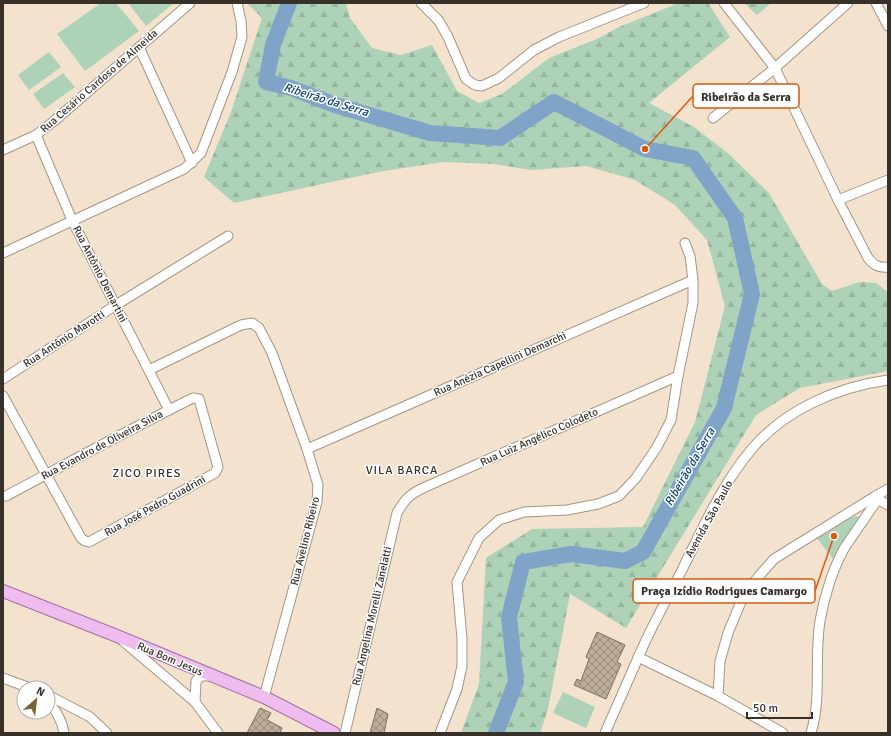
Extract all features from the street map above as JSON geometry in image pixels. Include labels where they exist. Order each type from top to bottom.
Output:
[{"type":"main road","name":"Rua Bom Jesus","points":[[3,591],[264,697],[320,729],[334,733]]},
{"type":"street","name":"Rua Cesário Cardoso de Almeida","points":[[3,150],[36,135],[53,122],[190,3]]},
{"type":"street","points":[[3,253],[184,169],[192,163],[201,153],[232,72],[242,37],[241,21],[237,3]]},
{"type":"street","points":[[421,3],[439,21],[448,37],[466,79],[475,85],[482,86],[499,78],[534,50],[552,40],[644,3]]},
{"type":"street","points":[[724,3],[775,68],[838,200],[868,258],[874,265],[885,267]]},
{"type":"street","points":[[713,118],[775,68],[848,3]]},
{"type":"street","points":[[876,3],[888,26]]},
{"type":"street","points":[[139,47],[192,163]]},
{"type":"street","name":"Rua Antônio Demartini","points":[[36,135],[72,220],[169,410]]},
{"type":"street","points":[[838,200],[888,180]]},
{"type":"street","name":"Rua Antônio Marotti","points":[[3,379],[116,304],[228,236]]},
{"type":"street","points":[[440,733],[457,689],[462,666],[462,639],[457,582],[479,538],[499,520],[524,512],[568,510],[598,504],[619,496],[640,472],[657,447],[670,420],[693,303],[693,280],[690,256],[686,243]]},
{"type":"street","name":"Rua Anézia Capellini Demarchi","points":[[307,449],[693,280]]},
{"type":"street","name":"Rua Avelino Ribeiro","points":[[149,370],[241,325],[252,323],[259,328],[272,353],[307,449],[318,485],[317,502],[264,697]]},
{"type":"street","name":"Rua Luiz Angélico Colodeto","points":[[404,502],[410,495],[423,488],[678,376]]},
{"type":"street","name":"Avenida São Paulo","points":[[606,733],[638,657],[715,504],[751,450],[778,424],[806,406],[850,388],[866,383],[888,380]]},
{"type":"street","points":[[3,396],[46,474]]},
{"type":"street","name":"Rua Evandro de Oliveira Silva","points":[[6,496],[193,398],[198,399],[218,467]]},
{"type":"street","name":"Rua José Pedro Guadrini","points":[[46,474],[80,538],[84,542],[89,542],[214,473],[218,467]]},
{"type":"street","points":[[718,696],[720,661],[728,633],[743,597],[759,576],[774,559],[888,490]]},
{"type":"street","points":[[876,498],[888,505]]},
{"type":"street","points":[[811,733],[816,707],[816,670],[820,621],[829,583],[845,548],[876,498]]},
{"type":"street","name":"Rua Angelina Morelli Zanelatti","points":[[345,733],[397,513],[404,502]]},
{"type":"street","points":[[116,636],[195,702],[218,733]]},
{"type":"street","points":[[638,657],[718,696],[783,733]]},
{"type":"street","points":[[195,702],[196,681],[201,676],[210,676]]},
{"type":"street","points":[[3,678],[16,683]]},
{"type":"street","points":[[56,699],[90,717],[107,733]]},
{"type":"street","points":[[56,710],[63,724],[64,733]]},
{"type":"green space","points":[[101,3],[116,3],[139,31],[85,71],[57,34]]},
{"type":"green space","points":[[128,3],[174,3],[146,26]]},
{"type":"green space","points":[[247,3],[346,3],[350,18],[372,48],[401,55],[432,45],[457,91],[479,103],[502,94],[549,58],[597,39],[619,27],[679,3],[708,3],[730,37],[649,103],[694,127],[729,154],[769,193],[822,284],[832,291],[859,282],[876,283],[888,292],[888,371],[800,388],[756,415],[626,628],[570,594],[548,709],[540,733],[461,733],[479,684],[486,558],[532,529],[643,527],[695,422],[725,306],[707,240],[675,205],[635,180],[586,166],[531,170],[494,164],[443,162],[378,172],[234,203],[204,177],[231,112],[262,18]]},
{"type":"green space","points":[[744,3],[771,3],[757,15]]},
{"type":"green space","points":[[49,52],[61,67],[29,90],[18,75]]},
{"type":"green space","points":[[63,73],[75,87],[44,109],[33,94]]},
{"type":"green space","points":[[855,516],[859,517],[859,519],[833,559],[817,538],[836,525]]},
{"type":"green space","points":[[563,692],[595,707],[586,728],[553,713]]},
{"type":"building","points":[[597,632],[625,645],[617,662],[621,664],[606,699],[574,685],[577,679],[581,681],[589,659],[586,657]]},
{"type":"building","points":[[260,708],[271,713],[267,720],[282,728],[280,733],[247,733]]},
{"type":"building","points":[[377,708],[388,714],[384,733],[370,733]]},
{"type":"waterway","name":"Ribeirão da Serra","points":[[289,3],[273,45],[266,82],[291,88],[335,105],[430,133],[500,138],[554,102],[645,149],[693,158],[735,218],[752,294],[724,408],[643,552],[625,561],[571,554],[523,562],[509,617],[516,682],[496,733]]},
{"type":"place","name":"Ribeirão da Serra","points":[[645,149]]},
{"type":"place","name":"Praça Izídio Rodrigues Camargo","points":[[834,536]]},
{"type":"district","name":"VILA BARCA","points":[[402,470]]},
{"type":"district","name":"ZICO PIRES","points":[[147,473]]}]
